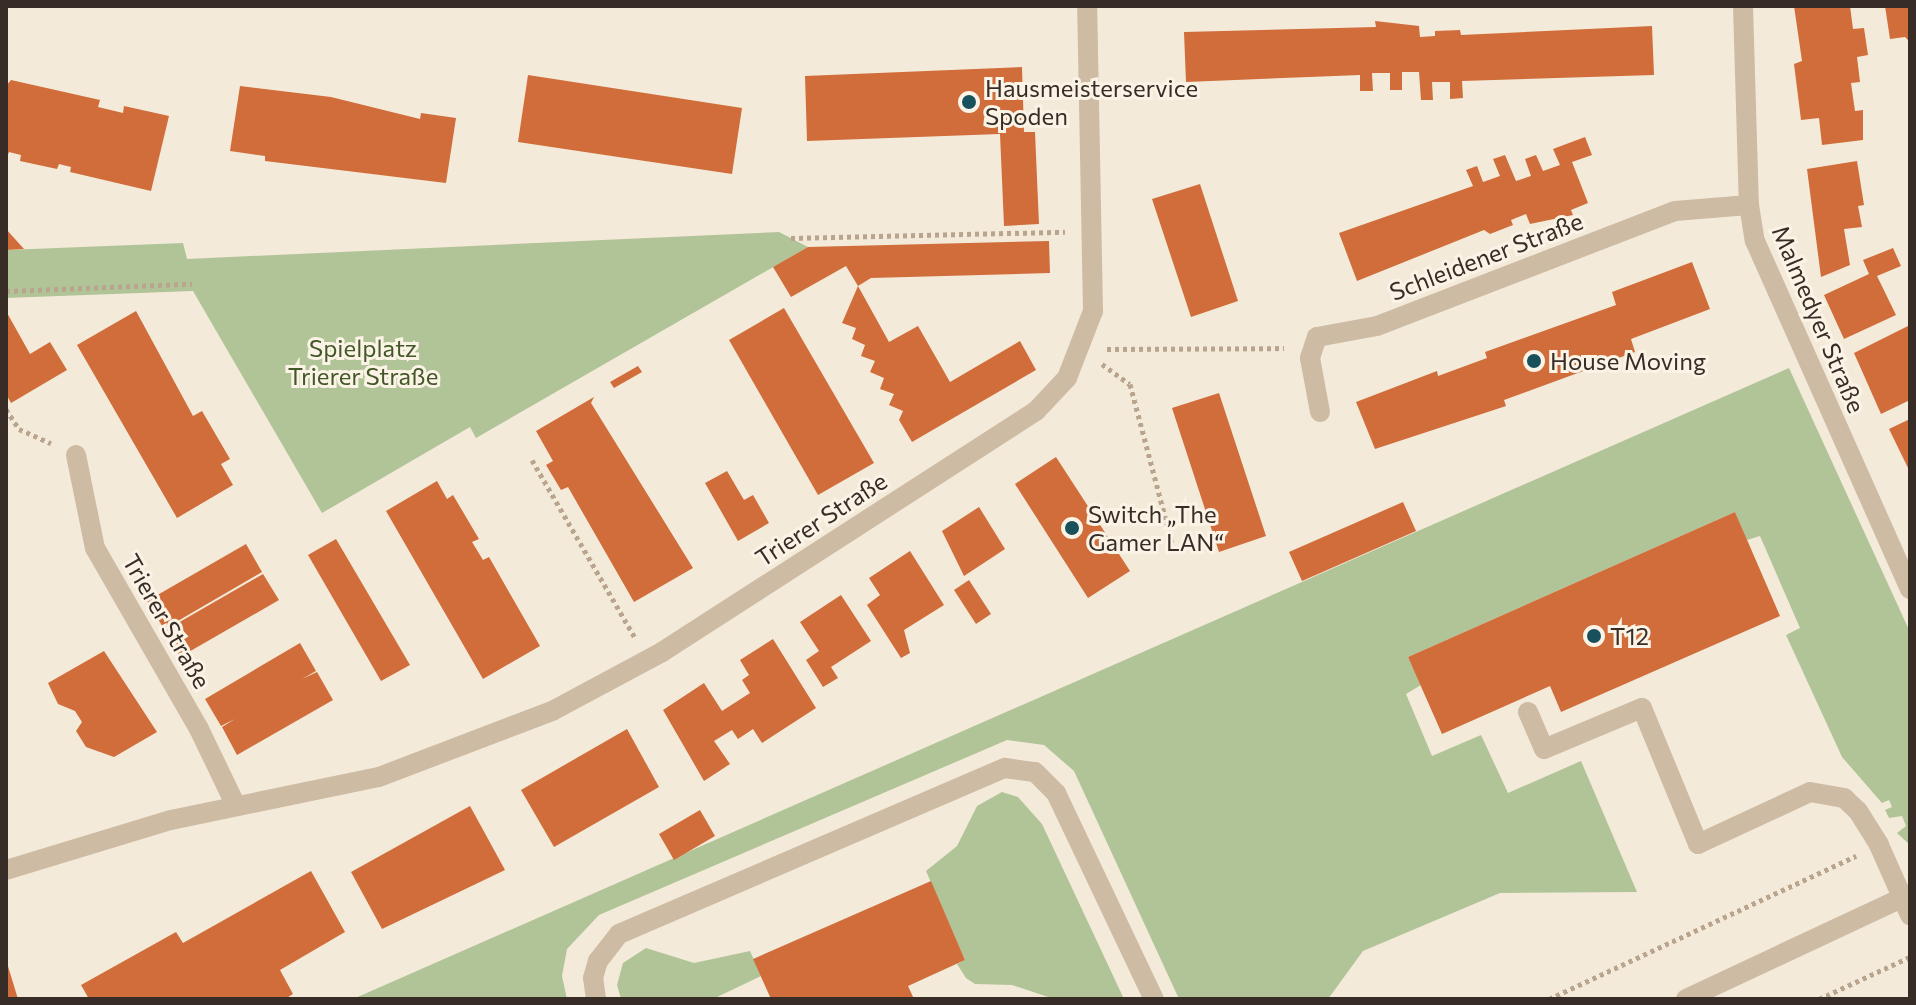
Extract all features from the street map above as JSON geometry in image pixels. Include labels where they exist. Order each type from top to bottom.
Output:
[{"type":"street","name":"Trierer Straße","points":[[6,870],[236,806],[326,791],[422,762],[554,710],[648,660],[1036,411],[1067,378],[1082,349],[1093,311],[1094,230],[1087,6]]},
{"type":"street","name":"Malmedyer Straße","points":[[1743,6],[1749,205],[1768,275],[1910,589]]},
{"type":"street","name":"Schleidener Straße","points":[[1310,358],[1317,337],[1377,326],[1675,211],[1749,205]]},
{"type":"street","points":[[1310,358],[1320,412]]},
{"type":"street","name":"Trierer Straße","points":[[76,455],[95,548],[199,729],[236,806]]},
{"type":"street","points":[[1528,712],[1544,749],[1642,708],[1698,844],[1810,792],[1844,798],[1879,845],[1908,903],[1686,999]]},
{"type":"street","points":[[596,999],[593,978],[598,961],[619,934],[1005,768],[1035,772],[1056,793],[1154,999]]},
{"type":"path","points":[[791,238],[1094,230]]},
{"type":"path","points":[[6,291],[192,284]]},
{"type":"path","points":[[1082,349],[1279,345],[1310,358]]},
{"type":"path","points":[[1082,349],[1130,384],[1174,550]]},
{"type":"path","points":[[6,409],[19,429],[76,455]]},
{"type":"path","points":[[532,460],[648,660]]},
{"type":"path","points":[[1549,999],[1879,845]]},
{"type":"path","points":[[1819,999],[1910,957]]},
{"type":"green space","name":"Spielplatz Trierer Straße","points":[[779,232],[808,247],[476,438],[470,427],[322,513],[193,291],[6,298],[6,250],[183,243],[187,259]]},
{"type":"green space","points":[[1789,368],[1910,632],[1910,845],[1897,833],[1906,826],[1902,816],[1889,818],[1885,810],[1892,807],[1889,800],[1882,803],[1842,757],[1786,635],[1800,628],[1760,536],[1747,540],[1735,512],[1408,657],[1421,685],[1406,694],[1432,756],[1481,735],[1508,793],[1581,761],[1637,892],[1500,893],[1363,951],[1328,999],[1179,999],[1074,771],[1044,745],[1007,740],[599,915],[567,949],[562,976],[567,999],[353,999]]},
{"type":"green space","points":[[1002,792],[1018,797],[1042,824],[1124,999],[1054,999],[1012,985],[975,984],[966,978],[957,964],[965,960],[926,871],[957,846],[977,806]]},
{"type":"green space","points":[[646,948],[694,963],[750,951],[761,976],[713,999],[621,999],[617,985],[623,963]]},
{"type":"building","points":[[1794,6],[1850,6],[1853,29],[1864,28],[1868,55],[1857,57],[1860,82],[1851,83],[1855,111],[1863,110],[1863,140],[1822,145],[1819,118],[1801,120],[1794,64],[1802,61]]},
{"type":"building","points":[[1885,6],[1910,6],[1910,42],[1905,37],[1890,39]]},
{"type":"building","points":[[1375,21],[1419,26],[1420,37],[1435,36],[1435,31],[1460,30],[1461,35],[1652,26],[1654,75],[1462,81],[1463,98],[1450,99],[1450,82],[1432,82],[1433,100],[1421,100],[1419,72],[1402,72],[1402,90],[1390,90],[1390,73],[1372,73],[1373,91],[1360,91],[1360,75],[1186,82],[1184,32],[1376,27]]},
{"type":"building","points":[[1022,67],[1024,132],[1035,132],[1039,224],[1004,226],[1000,134],[807,141],[805,76]]},
{"type":"building","points":[[528,75],[742,108],[732,174],[518,142]]},
{"type":"building","points":[[11,80],[100,100],[98,107],[123,113],[124,106],[169,116],[151,191],[70,172],[71,167],[59,164],[57,169],[20,161],[21,155],[9,152],[6,159],[6,86]]},
{"type":"building","points":[[240,86],[331,97],[420,119],[421,113],[456,118],[446,183],[265,161],[265,156],[230,151]]},
{"type":"building","points":[[1585,137],[1592,155],[1572,162],[1588,203],[1571,210],[1573,215],[1530,224],[1526,214],[1511,220],[1513,225],[1490,234],[1484,230],[1357,281],[1339,233],[1473,186],[1466,170],[1477,166],[1483,182],[1500,176],[1493,159],[1505,155],[1516,181],[1531,176],[1525,159],[1536,155],[1543,171],[1560,165],[1553,149]]},
{"type":"building","points":[[1857,161],[1864,205],[1858,206],[1862,227],[1844,229],[1850,265],[1821,277],[1807,169]]},
{"type":"building","points":[[1200,184],[1238,301],[1191,317],[1152,199]]},
{"type":"building","points":[[6,229],[24,249],[6,250]]},
{"type":"building","points":[[1049,241],[1050,273],[871,278],[858,286],[846,266],[791,297],[773,267],[808,247]]},
{"type":"building","points":[[1893,248],[1901,266],[1877,276],[1896,315],[1844,339],[1824,295],[1869,274],[1863,260]]},
{"type":"building","points":[[1692,262],[1710,309],[1631,339],[1635,352],[1504,400],[1506,406],[1375,449],[1356,402],[1437,371],[1438,376],[1487,358],[1485,352],[1616,305],[1612,292]]},
{"type":"building","points":[[858,286],[889,342],[918,326],[950,382],[1020,341],[1036,370],[912,442],[899,420],[903,411],[889,405],[894,394],[880,389],[884,378],[870,372],[875,361],[861,356],[865,345],[852,339],[856,328],[842,323]]},
{"type":"building","points":[[784,308],[874,463],[818,495],[729,340]]},
{"type":"building","points":[[6,311],[30,354],[50,342],[67,370],[11,403],[6,394]]},
{"type":"building","points":[[136,311],[193,416],[202,411],[230,459],[221,464],[233,485],[177,518],[77,345]]},
{"type":"building","points":[[1910,325],[1910,400],[1881,414],[1854,353]]},
{"type":"building","points":[[638,366],[642,372],[614,388],[610,382]]},
{"type":"building","points":[[1219,393],[1266,536],[1219,552],[1172,408]]},
{"type":"building","points":[[594,397],[591,403],[693,568],[634,602],[568,487],[561,490],[546,465],[553,461],[536,431]]},
{"type":"building","points":[[1910,419],[1910,472],[1889,429]]},
{"type":"building","points":[[1056,457],[1130,571],[1088,598],[1015,484]]},
{"type":"building","points":[[727,471],[744,500],[753,495],[769,523],[738,541],[705,483]]},
{"type":"building","points":[[437,481],[447,499],[453,495],[479,539],[472,542],[483,560],[489,557],[540,646],[483,679],[386,511]]},
{"type":"building","points":[[1403,502],[1416,531],[1302,581],[1289,552]]},
{"type":"building","points":[[979,507],[1005,549],[964,576],[942,531]]},
{"type":"building","name":"T12","points":[[1735,512],[1780,616],[1561,712],[1550,686],[1442,734],[1408,657]]},
{"type":"building","points":[[336,539],[410,665],[381,681],[308,555]]},
{"type":"building","points":[[246,544],[262,572],[164,629],[147,601]]},
{"type":"building","points":[[910,551],[944,605],[904,630],[910,653],[901,658],[867,605],[880,595],[869,578]]},
{"type":"building","points":[[263,574],[279,600],[180,657],[164,631]]},
{"type":"building","points":[[969,580],[991,614],[976,624],[954,590]]},
{"type":"building","points":[[841,595],[871,641],[831,667],[838,678],[823,687],[806,660],[819,651],[800,622]]},
{"type":"building","points":[[773,639],[816,708],[762,743],[753,729],[738,739],[732,730],[714,741],[730,764],[704,781],[663,710],[704,683],[722,711],[750,693],[742,680],[749,675],[740,660]]},
{"type":"building","points":[[300,643],[316,671],[302,679],[317,672],[333,700],[237,755],[222,727],[235,719],[221,726],[205,699]]},
{"type":"building","points":[[104,651],[157,732],[114,757],[86,747],[76,731],[82,722],[75,711],[58,704],[48,683]]},
{"type":"building","points":[[627,729],[659,787],[554,847],[521,790]]},
{"type":"building","points":[[470,806],[505,870],[382,929],[351,872]]},
{"type":"building","points":[[700,810],[715,836],[674,860],[659,834]]},
{"type":"building","points":[[311,871],[345,932],[280,970],[293,994],[285,999],[89,999],[81,985],[176,932],[183,943]]},
{"type":"building","points":[[931,881],[965,960],[908,986],[914,999],[771,999],[753,959]]},
{"type":"building","points":[[7,963],[18,999],[6,999]]},
{"type":"place","name":"Hausmeisterservice Spoden","points":[[969,102]]},
{"type":"place","name":"House Moving","points":[[1534,361]]},
{"type":"place","name":"Switch „The Gamer LAN“","points":[[1072,528]]},
{"type":"place","name":"T12","points":[[1594,636]]}]
